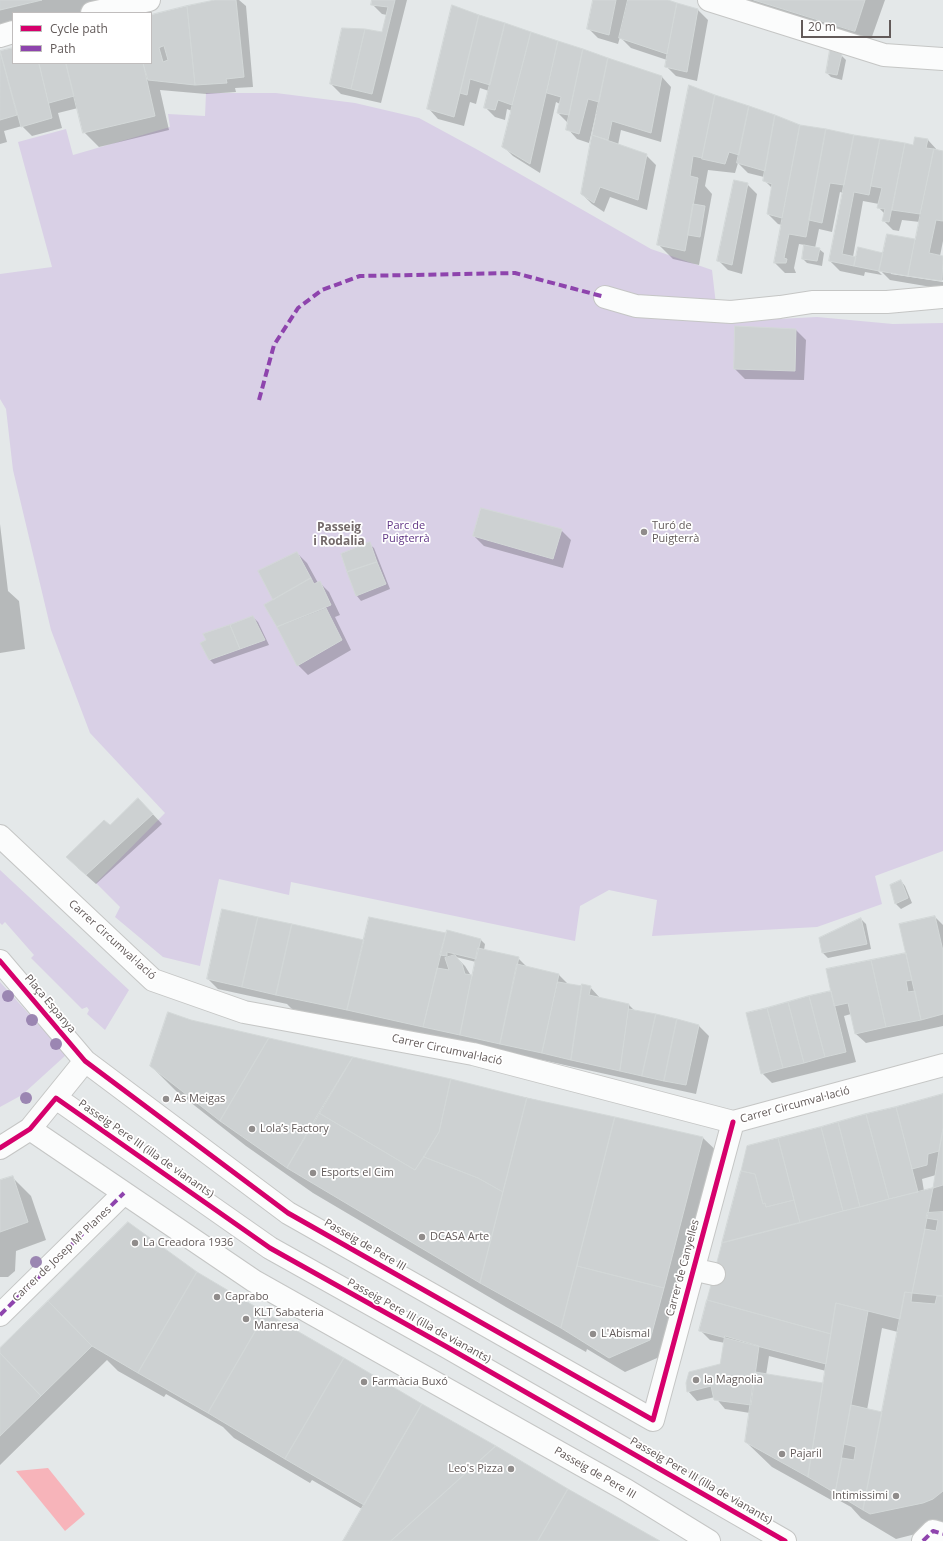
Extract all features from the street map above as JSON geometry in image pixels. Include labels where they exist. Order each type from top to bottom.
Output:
[{"type":"street","points":[[99,8],[149,0]]},
{"type":"street","points":[[709,0],[884,55],[943,59]]},
{"type":"street","points":[[0,36],[12,32]]},
{"type":"street","points":[[605,297],[636,306],[731,312],[780,308],[812,302],[887,302],[943,297]]},
{"type":"street","name":"Carrer Circumval·lació","points":[[0,836],[153,980],[244,1012],[473,1054],[733,1122],[943,1065]]},
{"type":"street","name":"Plaça Espanya","points":[[0,961],[85,1061]]},
{"type":"street","points":[[0,1148],[30,1129],[85,1061]]},
{"type":"street","name":"Passeig de Pere III","points":[[85,1061],[288,1213],[653,1420]]},
{"type":"street","name":"Passeig Pere III (illa de vianants)","points":[[56,1098],[270,1248],[447,1347],[786,1541]]},
{"type":"street","name":"Carrer de Canyelles","points":[[653,1420],[692,1269],[733,1122]]},
{"type":"street","name":"Passeig de Pere III","points":[[30,1129],[254,1281],[626,1490],[709,1541]]},
{"type":"street","name":"Carrer de Josep Mª Planes","points":[[0,1315],[124,1193]]},
{"type":"street","points":[[692,1269],[714,1274]]},
{"type":"green space","name":"Parc de Puigterrà","points":[[206,93],[276,93],[355,103],[419,118],[651,249],[712,270],[718,322],[817,317],[893,324],[943,323],[943,851],[875,876],[882,904],[817,927],[652,936],[657,900],[609,890],[580,906],[575,941],[291,882],[289,895],[219,879],[200,966],[163,957],[115,917],[120,907],[96,883],[165,813],[90,733],[51,630],[13,470],[6,409],[0,399],[0,274],[52,267],[18,142],[66,129],[73,155],[170,127],[168,114],[205,116]]},
{"type":"green space","points":[[0,870],[129,990],[105,1030],[87,1014],[89,1010],[87,1007],[82,1009],[31,958],[34,955],[5,922],[2,925],[0,923]]},
{"type":"green space","points":[[0,982],[66,1055],[22,1095],[0,1107]]},
{"type":"shaded area","points":[[48,1468],[85,1514],[65,1531],[16,1471]]},
{"type":"building","points":[[0,0],[42,0],[0,10]]},
{"type":"building","points":[[215,0],[236,0],[244,77],[226,79],[227,83],[195,85],[187,6]]},
{"type":"building","points":[[372,0],[395,0],[372,94],[351,89],[365,29],[382,32],[388,7],[371,5]]},
{"type":"building","points":[[593,0],[616,0],[609,35],[587,29]]},
{"type":"building","points":[[628,0],[668,0],[677,3],[667,54],[619,38]]},
{"type":"building","points":[[754,0],[865,0],[855,31]]},
{"type":"building","points":[[677,3],[698,9],[687,72],[665,67]]},
{"type":"building","points":[[452,5],[479,15],[454,117],[427,109]]},
{"type":"building","points":[[187,6],[195,85],[148,80],[143,64],[152,64],[152,15]],"holes":[[[164,46],[168,60],[163,62],[159,48]]]},
{"type":"building","points":[[479,15],[505,23],[490,85],[470,79],[467,95],[460,93]]},
{"type":"building","points":[[505,23],[531,32],[512,105],[498,100],[495,110],[484,108]]},
{"type":"building","points":[[342,28],[365,29],[351,89],[330,84]]},
{"type":"building","points":[[531,32],[558,41],[530,164],[502,147]]},
{"type":"building","points":[[558,41],[583,49],[569,115],[557,113],[561,97],[547,93]]},
{"type":"building","points":[[12,48],[12,64],[39,64],[52,118],[21,127],[0,51]]},
{"type":"building","points":[[583,49],[608,58],[599,102],[588,99],[579,134],[566,130]]},
{"type":"building","points":[[830,50],[842,54],[837,75],[826,73]]},
{"type":"building","points":[[0,51],[17,115],[0,120]]},
{"type":"building","points":[[608,58],[662,76],[651,133],[612,121],[608,140],[592,135]]},
{"type":"building","points":[[39,64],[66,64],[74,96],[49,103]]},
{"type":"building","points":[[66,64],[143,64],[155,116],[83,133]]},
{"type":"building","points":[[689,85],[715,95],[702,158],[693,156],[690,176],[698,178],[685,251],[657,245]]},
{"type":"building","points":[[715,95],[749,106],[739,155],[729,152],[725,164],[702,159]]},
{"type":"building","points":[[749,106],[775,115],[765,171],[737,163]]},
{"type":"building","points":[[775,115],[800,125],[782,218],[767,214],[772,184],[763,181]]},
{"type":"building","points":[[800,125],[826,129],[806,237],[789,234],[784,258],[787,259],[786,263],[774,263]]},
{"type":"building","points":[[826,129],[854,135],[844,185],[830,183],[822,223],[809,220]]},
{"type":"building","points":[[592,135],[647,154],[638,200],[600,187],[594,203],[581,194]]},
{"type":"building","points":[[854,135],[880,139],[869,195],[854,192],[842,254],[856,257],[854,266],[829,261]]},
{"type":"building","points":[[915,137],[928,139],[926,148],[934,149],[920,214],[892,210],[905,143],[913,145]]},
{"type":"building","points":[[880,139],[905,143],[889,222],[882,221],[885,209],[877,208],[882,188],[871,186]]},
{"type":"building","points":[[934,149],[943,151],[943,221],[936,220],[929,253],[943,256],[942,281],[908,276]]},
{"type":"building","points":[[734,180],[748,183],[732,265],[717,261]]},
{"type":"building","points":[[693,204],[705,206],[700,237],[688,235]]},
{"type":"building","points":[[887,234],[915,239],[908,276],[879,271]]},
{"type":"building","points":[[804,245],[820,248],[817,261],[802,259]]},
{"type":"building","points":[[858,247],[883,253],[879,271],[854,266]]},
{"type":"building","points":[[735,326],[796,329],[795,371],[734,369]]},
{"type":"building","points":[[481,508],[562,529],[553,559],[473,536]]},
{"type":"building","points":[[370,542],[377,562],[347,572],[341,554]]},
{"type":"building","points":[[297,552],[311,578],[273,600],[258,571]]},
{"type":"building","points":[[377,562],[386,584],[356,596],[347,572]]},
{"type":"building","points":[[311,578],[314,584],[320,581],[331,605],[277,627],[264,605]]},
{"type":"building","points":[[326,608],[342,640],[297,666],[277,627]]},
{"type":"building","points":[[253,616],[265,640],[240,649],[230,625]]},
{"type":"building","points":[[230,625],[240,649],[209,660],[200,643],[206,640],[203,634]]},
{"type":"building","points":[[138,798],[153,814],[86,875],[66,857],[104,820],[110,825]]},
{"type":"building","points":[[901,880],[908,898],[895,904],[890,885]]},
{"type":"building","points":[[222,909],[258,917],[242,987],[207,979]]},
{"type":"building","points":[[935,916],[943,951],[943,1014],[921,1020],[899,924]]},
{"type":"building","points":[[258,917],[292,924],[276,995],[242,987]]},
{"type":"building","points":[[369,917],[446,933],[423,1027],[347,1010]]},
{"type":"building","points":[[861,918],[867,944],[822,953],[819,938]]},
{"type":"building","points":[[292,924],[364,940],[347,1010],[276,995]]},
{"type":"building","points":[[447,930],[481,939],[476,959],[447,952],[447,956],[440,955]]},
{"type":"building","points":[[478,948],[519,957],[500,1044],[460,1035]]},
{"type":"building","points":[[906,953],[912,980],[906,981],[908,992],[915,991],[921,1020],[886,1027],[871,960]]},
{"type":"building","points":[[455,955],[462,964],[465,974],[472,975],[460,1035],[423,1027],[437,968],[449,970],[445,958]]},
{"type":"building","points":[[871,960],[886,1027],[855,1034],[848,1003],[834,1006],[826,969]]},
{"type":"building","points":[[517,964],[559,974],[542,1053],[500,1044]]},
{"type":"building","points":[[558,982],[582,986],[571,1060],[542,1053]]},
{"type":"building","points":[[582,984],[591,986],[589,995],[629,1004],[620,1071],[571,1060]]},
{"type":"building","points":[[831,991],[846,1052],[825,1057],[809,996]]},
{"type":"building","points":[[809,996],[825,1057],[804,1063],[788,1002]]},
{"type":"building","points":[[788,1002],[804,1063],[783,1068],[767,1008]]},
{"type":"building","points":[[767,1008],[783,1068],[761,1074],[746,1013]]},
{"type":"building","points":[[629,1009],[656,1014],[642,1076],[620,1071]]},
{"type":"building","points":[[168,1012],[191,1020],[269,1038],[220,1121],[150,1066]]},
{"type":"building","points":[[656,1014],[677,1019],[664,1081],[642,1076]]},
{"type":"building","points":[[677,1019],[699,1025],[686,1085],[664,1081]]},
{"type":"building","points":[[269,1038],[353,1057],[287,1168],[220,1121]]},
{"type":"building","points":[[353,1057],[451,1079],[439,1132],[415,1170],[319,1113]]},
{"type":"building","points":[[451,1079],[527,1098],[503,1192],[478,1178],[424,1157],[439,1132]]},
{"type":"building","points":[[943,1094],[943,1129],[939,1151],[928,1154],[927,1165],[912,1169],[896,1107]]},
{"type":"building","points":[[527,1098],[615,1117],[561,1328],[480,1283]]},
{"type":"building","points":[[896,1107],[918,1192],[889,1199],[866,1114]]},
{"type":"building","points":[[319,1113],[415,1170],[424,1157],[478,1178],[503,1192],[480,1283],[287,1168]]},
{"type":"building","points":[[866,1114],[889,1199],[860,1207],[838,1122]]},
{"type":"building","points":[[615,1117],[703,1137],[664,1288],[577,1266]]},
{"type":"building","points":[[838,1122],[860,1207],[843,1211],[821,1127]]},
{"type":"building","points":[[821,1127],[843,1211],[800,1223],[778,1138]]},
{"type":"building","points":[[943,1129],[943,1185],[933,1188],[939,1151]]},
{"type":"building","points":[[778,1138],[794,1200],[766,1207],[765,1203],[763,1204],[755,1174],[741,1171],[747,1146]]},
{"type":"building","points":[[741,1171],[755,1174],[763,1204],[765,1203],[766,1207],[794,1200],[800,1223],[722,1243]]},
{"type":"building","points":[[13,1176],[28,1222],[0,1232],[0,1180]]},
{"type":"building","points":[[933,1188],[912,1293],[905,1292],[900,1319],[836,1303],[831,1334],[707,1300],[722,1243]]},
{"type":"building","points":[[943,1212],[943,1296],[912,1293],[925,1229],[936,1231],[938,1220],[926,1218],[927,1213]]},
{"type":"building","points":[[128,1222],[197,1272],[138,1373],[92,1346],[48,1301]]},
{"type":"building","points":[[577,1266],[664,1288],[650,1340],[609,1358],[561,1328]]},
{"type":"building","points":[[197,1272],[266,1313],[208,1413],[138,1373]]},
{"type":"building","points":[[905,1292],[912,1293],[911,1302],[935,1304],[937,1296],[943,1296],[943,1491],[933,1499],[923,1503],[870,1514],[863,1510]]},
{"type":"building","points":[[707,1300],[831,1334],[826,1364],[699,1331]]},
{"type":"building","points":[[48,1301],[92,1346],[41,1396],[0,1353],[0,1348]]},
{"type":"building","points":[[836,1303],[868,1311],[835,1493],[808,1477]]},
{"type":"building","points":[[266,1313],[344,1358],[285,1459],[208,1413]]},
{"type":"building","points":[[725,1336],[759,1346],[751,1405],[714,1400],[711,1386],[687,1392],[686,1383],[689,1372],[720,1364]]},
{"type":"building","points":[[0,1353],[41,1396],[0,1436]]},
{"type":"building","points":[[344,1358],[422,1404],[364,1505],[285,1459]]},
{"type":"building","points":[[755,1372],[823,1383],[808,1477],[745,1442]]},
{"type":"building","points":[[422,1404],[496,1446],[391,1541],[343,1541]]},
{"type":"building","points":[[851,1405],[882,1412],[863,1510],[835,1493],[842,1458],[854,1460],[856,1447],[844,1444]]},
{"type":"building","points":[[496,1446],[568,1489],[538,1541],[391,1541]]},
{"type":"building","points":[[568,1489],[660,1541],[538,1541]]},
{"type":"marked path","points":[[259,400],[274,345],[298,308],[322,290],[360,276],[515,273],[605,297]]},
{"type":"marked path","points":[[0,1315],[124,1193]]},
{"type":"marked path","points":[[923,1541],[933,1531],[943,1534]]},
{"type":"cycle path","points":[[0,961],[85,1061],[288,1213],[653,1420],[733,1122]]},
{"type":"cycle path","points":[[0,1148],[30,1129],[56,1098],[270,1248],[447,1347],[785,1541]]},
{"type":"place","name":"Turó de Puigterrà","points":[[644,532]]},
{"type":"place","name":"As Meigas","points":[[166,1099]]},
{"type":"place","name":"Lola’s Factory","points":[[252,1129]]},
{"type":"place","name":"Esports el Cim","points":[[313,1173]]},
{"type":"place","name":"DCASA Arte","points":[[422,1237]]},
{"type":"place","name":"La Creadora 1936","points":[[135,1243]]},
{"type":"place","name":"Caprabo","points":[[217,1297]]},
{"type":"place","name":"KLT Sabateria Manresa","points":[[246,1319]]},
{"type":"place","name":"L'Abismal","points":[[593,1334]]},
{"type":"place","name":"la Magnolia","points":[[696,1380]]},
{"type":"place","name":"Farmàcia Buxó","points":[[364,1382]]},
{"type":"place","name":"Pajaril","points":[[782,1454]]},
{"type":"place","name":"Leo's Pizza","points":[[511,1469]]},
{"type":"place","name":"Intimissimi","points":[[896,1496]]},
{"type":"district","name":"Passeig i Rodalia","points":[[339,535]]}]
